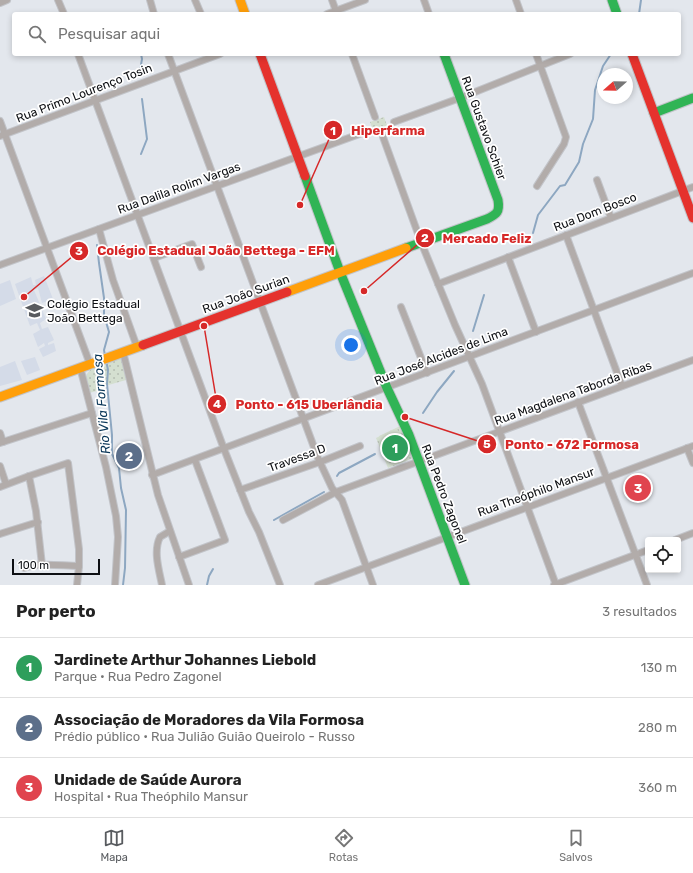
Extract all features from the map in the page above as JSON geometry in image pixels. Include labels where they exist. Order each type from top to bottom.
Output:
[{"type":"street","points":[[0,3],[7,0]]},
{"type":"street","points":[[58,0],[63,12]]},
{"type":"street","points":[[150,0],[153,12]]},
{"type":"street","points":[[195,0],[200,12]]},
{"type":"street","points":[[240,0],[244,12]]},
{"type":"street","points":[[332,0],[336,12],[365,0]]},
{"type":"street","points":[[424,0],[428,12]]},
{"type":"street","points":[[516,0],[520,12]]},
{"type":"street","points":[[612,0],[616,12]]},
{"type":"street","points":[[79,56],[224,449],[280,585]]},
{"type":"street","points":[[169,56],[320,462],[332,488],[342,500],[373,585]]},
{"type":"street","name":"Rua Primo Lourenço Tosin","points":[[3,135],[214,56]]},
{"type":"street","name":"Rua Pedro Zagonel","points":[[261,56],[340,272],[387,388],[404,424],[465,585]]},
{"type":"street","points":[[353,56],[375,117]]},
{"type":"street","name":"Rua Gustavo Schier","points":[[445,56],[498,200],[499,211]]},
{"type":"street","points":[[537,56],[566,135],[564,144],[537,186]]},
{"type":"street","points":[[394,122],[460,98],[565,56]]},
{"type":"street","points":[[633,56],[693,218]]},
{"type":"street","points":[[654,113],[693,98]]},
{"type":"street","points":[[0,121],[3,135],[90,364]]},
{"type":"street","name":"Rua Dalila Rolim Vargas","points":[[0,265],[365,132]]},
{"type":"street","points":[[383,137],[421,242],[455,325],[482,384],[555,585],[645,551]]},
{"type":"street","points":[[597,180],[611,218]]},
{"type":"street","name":"Rua Dom Bosco","points":[[438,284],[693,187]]},
{"type":"street","name":"Rua João Surian","points":[[0,396],[491,217],[499,211]]},
{"type":"street","points":[[99,229],[115,287],[137,347]]},
{"type":"street","points":[[566,235],[622,386]]},
{"type":"street","points":[[154,258],[192,244],[201,267]]},
{"type":"street","points":[[508,257],[536,332]]},
{"type":"street","name":"Rua José Alcides de Lima","points":[[152,476],[693,273]]},
{"type":"street","points":[[401,306],[427,373]]},
{"type":"street","points":[[122,352],[152,476],[189,585]]},
{"type":"street","name":"Rua Magdalena Taborda Ribas","points":[[283,520],[336,492],[693,360]]},
{"type":"street","points":[[80,367],[106,467],[116,516],[118,537],[115,585]]},
{"type":"street","points":[[578,402],[647,585]]},
{"type":"street","points":[[0,433],[1,443],[92,413]]},
{"type":"street","name":"Travessa D","points":[[240,490],[320,462],[360,446]]},
{"type":"street","points":[[690,447],[693,463]]},
{"type":"street","name":"Rua Theóphilo Mansur","points":[[318,585],[690,447]]},
{"type":"street","points":[[179,557],[225,540],[195,460]]},
{"type":"street","points":[[0,487],[68,463],[78,542],[79,566],[77,585]]},
{"type":"street","points":[[0,466],[6,484]]},
{"type":"street","points":[[29,476],[36,506],[42,565]]},
{"type":"street","points":[[0,534],[38,522]]},
{"type":"street","points":[[162,585],[158,545],[160,536],[170,531]]},
{"type":"street","points":[[681,538],[693,533]]},
{"type":"street","points":[[24,568],[42,565],[79,566]]},
{"type":"shaded area","name":"Colégio Estadual João Bettega","points":[[44,276],[53,299],[42,303],[38,288],[34,290],[46,319],[40,323],[42,329],[48,327],[54,340],[48,343],[48,345],[54,343],[56,351],[43,357],[39,349],[45,346],[44,343],[38,347],[33,334],[40,330],[37,323],[30,326],[15,284],[31,277],[33,285],[36,285],[35,280]]},
{"type":"shaded area","points":[[10,280],[16,299],[0,306],[0,284]]},
{"type":"shaded area","points":[[35,357],[40,370],[27,375],[21,361]]},
{"type":"shaded area","points":[[15,361],[22,380],[0,386],[0,367]]},
{"type":"green space","points":[[384,117],[389,131],[375,136],[370,122]]},
{"type":"green space","points":[[121,359],[122,361],[126,380],[105,386],[101,390],[89,393],[86,381],[88,373],[99,365]]},
{"type":"green space","points":[[402,425],[414,458],[388,468],[376,438]]},
{"type":"green space","points":[[397,428],[401,440],[384,448],[379,436]]},
{"type":"waterway","points":[[639,12],[641,0]]},
{"type":"waterway","name":"Rio Vila Formosa","points":[[139,76],[141,56]]},
{"type":"waterway","points":[[533,233],[538,215],[560,186],[565,185],[579,162],[583,144],[593,119],[595,90],[603,66],[610,56]]},
{"type":"waterway","name":"Rio Vila Formosa","points":[[141,154],[147,139],[142,99]]},
{"type":"waterway","name":"Rio Vila Formosa","points":[[97,245],[104,298],[104,315],[109,332],[104,350],[105,356]]},
{"type":"waterway","points":[[473,331],[484,295]]},
{"type":"waterway","name":"Rio Vila Formosa","points":[[106,360],[108,370],[107,384],[112,435],[112,454],[119,468],[121,488],[126,510],[125,568],[123,585]]},
{"type":"waterway","points":[[423,413],[437,392],[454,371]]},
{"type":"waterway","points":[[337,476],[339,473],[375,454]]},
{"type":"waterway","points":[[274,520],[324,492]]},
{"type":"waterway","points":[[207,585],[209,576],[213,569]]},
{"type":"traffic: fast","points":[[612,0],[616,12]]},
{"type":"traffic: fast","points":[[406,248],[487,219],[495,214],[499,207],[498,200],[445,56]]},
{"type":"traffic: fast","points":[[654,113],[693,98]]},
{"type":"traffic: fast","points":[[305,176],[340,272],[387,388],[409,435],[465,585]]},
{"type":"traffic: slow","points":[[240,0],[244,12]]},
{"type":"traffic: slow","points":[[287,292],[406,248]]},
{"type":"traffic: slow","points":[[0,397],[143,345]]},
{"type":"traffic: jam","points":[[261,56],[305,176]]},
{"type":"traffic: jam","points":[[633,56],[693,218]]},
{"type":"traffic: jam","points":[[143,345],[287,292]]},
{"type":"place","name":"Hiperfarma","points":[[300,205]]},
{"type":"place","name":"Mercado Feliz","points":[[364,291]]},
{"type":"place","name":"Colégio Estadual João Bettega - EFM","points":[[24,297]]},
{"type":"place","name":"Colégio Estadual João Bettega","points":[[34,311]]},
{"type":"place","name":"Ponto - 615 Uberlândia","points":[[204,326]]},
{"type":"place","name":"Ponto - 672 Formosa","points":[[405,417]]},
{"type":"place","name":"Jardinete Arthur Johannes Liebold","points":[[395,448]]},
{"type":"place","name":"Associação de Moradores da Vila Formosa","points":[[129,456]]},
{"type":"place","name":"Unidade de Saúde Aurora","points":[[638,488]]}]
